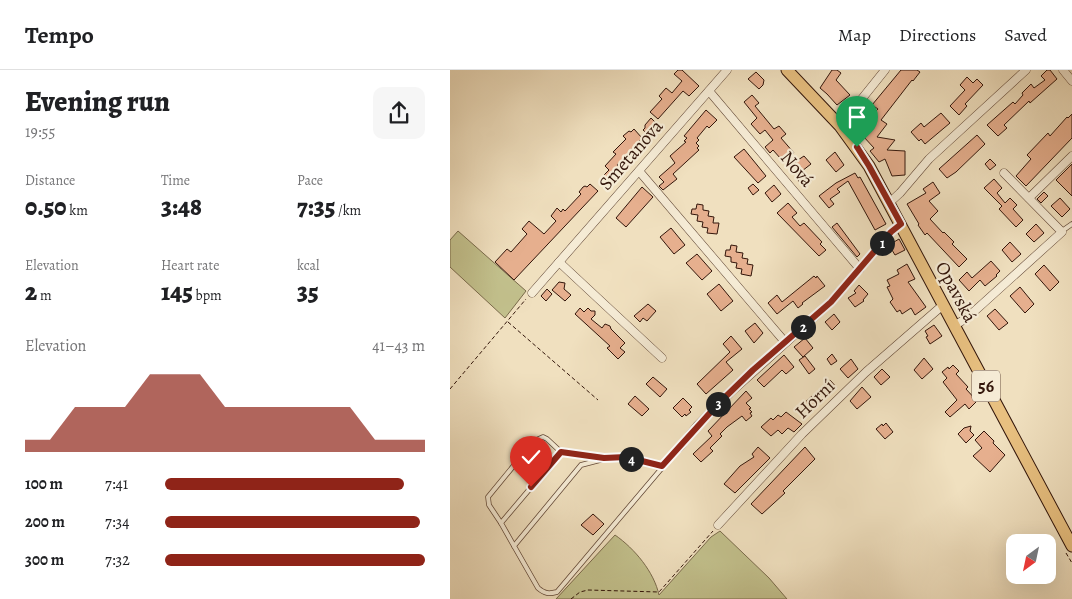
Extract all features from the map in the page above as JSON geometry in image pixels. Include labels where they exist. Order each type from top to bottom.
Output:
[{"type":"main road","name":"Opavská","points":[[787,70],[840,126],[864,157],[1072,546]]},
{"type":"street","name":"Smetanova","points":[[532,293],[727,70]]},
{"type":"street","points":[[840,126],[885,70]]},
{"type":"street","points":[[889,203],[929,159],[1026,70]]},
{"type":"street","points":[[1063,70],[1072,80]]},
{"type":"street","name":"Nová","points":[[708,91],[860,269]]},
{"type":"street","points":[[1029,198],[1072,156]]},
{"type":"street","points":[[640,171],[785,342]]},
{"type":"street","points":[[954,326],[968,317],[1062,232],[1004,174]]},
{"type":"street","points":[[679,448],[718,404],[831,302],[891,232],[901,224]]},
{"type":"street","points":[[559,262],[662,358]]},
{"type":"street","name":"Horní","points":[[718,525],[802,434],[866,372],[943,305]]},
{"type":"lane","points":[[1062,232],[1072,224]]},
{"type":"lane","points":[[662,466],[626,457],[604,458],[561,452],[547,439],[542,437],[534,441],[488,497],[489,505],[538,588],[549,594],[557,592],[679,448]]},
{"type":"lane","points":[[501,523],[561,452]]},
{"type":"lane","points":[[514,546],[581,465],[604,458]]},
{"type":"path","points":[[450,389],[532,293]]},
{"type":"path","points":[[508,321],[598,400]]},
{"type":"path","points":[[571,599],[580,592],[588,590],[659,592],[709,535]]},
{"type":"shaded area","points":[[458,231],[526,291],[505,318],[450,267],[450,240]]},
{"type":"shaded area","points":[[720,531],[769,578],[787,599],[556,599],[615,535],[630,547],[643,562],[653,578],[659,595],[711,537]]},
{"type":"building","points":[[678,70],[682,70],[699,86],[689,96],[683,91],[658,119],[650,112],[662,99],[659,96],[666,88],[672,93],[682,81],[674,74]]},
{"type":"building","points":[[832,70],[837,70],[841,73],[836,80],[850,95],[837,105],[820,88]]},
{"type":"building","points":[[901,70],[917,70],[920,72],[881,120],[887,124],[877,137],[895,140],[887,150],[905,151],[905,175],[892,176],[885,159],[879,162],[870,151],[874,148],[852,124],[858,117],[864,123],[878,109],[872,105]]},
{"type":"building","points":[[1047,70],[1050,70],[1057,79],[1030,103],[1029,101],[1004,125],[1007,128],[998,136],[987,125],[1013,102],[1015,104],[1031,84],[1034,88],[1045,80],[1041,76]]},
{"type":"building","points":[[756,72],[764,80],[763,85],[759,89],[748,79]]},
{"type":"building","points":[[967,77],[973,83],[977,79],[983,85],[965,104],[967,106],[959,115],[950,106],[965,90],[960,85]]},
{"type":"building","points":[[752,95],[759,103],[755,106],[774,129],[779,126],[786,134],[781,138],[794,153],[785,160],[781,159],[773,150],[770,153],[765,147],[773,140],[765,130],[760,134],[751,124],[757,118],[744,102]]},
{"type":"building","points":[[706,110],[717,120],[709,128],[707,126],[697,138],[699,140],[696,143],[699,146],[697,148],[699,150],[673,174],[677,179],[663,190],[659,186],[664,182],[659,177],[675,163],[670,156],[686,142],[684,141],[687,138],[684,136]]},
{"type":"building","points":[[941,113],[950,123],[925,144],[921,139],[919,141],[911,132],[921,123],[924,127]]},
{"type":"building","points":[[1072,114],[1072,138],[1026,186],[1016,176],[1031,159],[1027,155],[1048,133],[1050,136]]},
{"type":"building","points":[[651,118],[660,127],[651,137],[643,130]]},
{"type":"building","points":[[634,129],[642,138],[617,165],[625,172],[609,188],[602,181],[603,176],[609,170],[605,166],[616,154],[613,152],[626,139],[623,136]]},
{"type":"building","points":[[977,135],[985,144],[956,172],[947,178],[939,169]]},
{"type":"building","points":[[744,149],[766,176],[758,183],[734,157]]},
{"type":"building","points":[[835,152],[844,165],[836,172],[826,160]]},
{"type":"building","points":[[804,156],[811,164],[802,171],[795,162]]},
{"type":"building","points":[[990,159],[996,165],[990,170],[985,164]]},
{"type":"building","points":[[1072,164],[1072,196],[1056,180]]},
{"type":"building","points":[[855,173],[858,178],[860,177],[886,224],[875,230],[848,181],[837,189],[840,192],[830,199],[834,204],[829,208],[819,196],[836,183]]},
{"type":"building","points":[[806,174],[812,180],[803,187],[798,180]]},
{"type":"building","points":[[994,179],[1002,188],[997,193],[1005,203],[1010,198],[1017,205],[1013,209],[1023,220],[1016,227],[999,209],[1002,206],[984,188]]},
{"type":"building","points":[[933,182],[940,193],[929,201],[938,211],[930,219],[954,242],[952,244],[967,259],[959,267],[927,233],[925,235],[907,204],[926,193],[923,189]]},
{"type":"building","points":[[590,184],[598,191],[514,280],[495,262],[507,249],[511,252],[527,234],[522,229],[529,221],[544,234],[556,221],[551,216],[557,208],[561,212],[563,209],[565,211],[581,194],[579,192],[583,187],[587,187]]},
{"type":"building","points":[[753,184],[759,190],[753,195],[748,188]]},
{"type":"building","points":[[774,185],[781,194],[772,202],[765,193]]},
{"type":"building","points":[[642,187],[653,197],[626,227],[616,218]]},
{"type":"building","points":[[1044,192],[1048,196],[1041,203],[1037,199]]},
{"type":"building","points":[[1060,198],[1070,209],[1062,217],[1051,206]]},
{"type":"building","points":[[788,203],[797,213],[792,217],[800,226],[804,223],[822,242],[820,244],[826,250],[819,256],[777,213]]},
{"type":"building","points":[[697,204],[703,205],[703,210],[709,211],[708,216],[714,217],[713,223],[719,223],[717,234],[707,233],[708,228],[702,227],[703,222],[697,221],[698,215],[691,214],[692,209],[696,209]]},
{"type":"building","points":[[837,223],[860,254],[857,257],[832,227]]},
{"type":"building","points":[[1036,224],[1044,233],[1034,242],[1026,234]]},
{"type":"building","points":[[671,228],[685,245],[674,254],[660,237]]},
{"type":"building","points":[[899,239],[905,250],[895,255],[889,245]]},
{"type":"building","points":[[1010,242],[1021,254],[1012,262],[1002,250]]},
{"type":"building","points":[[731,245],[737,246],[736,252],[743,253],[742,258],[748,259],[747,264],[753,265],[751,276],[741,274],[742,269],[736,268],[737,263],[731,262],[731,257],[725,256],[726,250],[730,250]]},
{"type":"building","points":[[697,254],[712,271],[702,280],[686,263]]},
{"type":"building","points":[[991,261],[1000,271],[985,286],[980,280],[969,291],[959,280],[967,272],[972,278]]},
{"type":"building","points":[[907,264],[915,279],[908,282],[926,307],[915,315],[911,308],[902,314],[900,310],[897,312],[890,302],[893,299],[887,287],[890,286],[887,280],[899,274],[897,270]]},
{"type":"building","points":[[1044,265],[1059,282],[1050,291],[1035,274]]},
{"type":"building","points":[[814,276],[816,278],[817,276],[825,286],[798,308],[793,301],[777,314],[768,303],[777,295],[782,302]]},
{"type":"building","points":[[559,282],[565,283],[564,289],[571,295],[565,301],[552,290]]},
{"type":"building","points":[[719,284],[733,301],[721,311],[707,294]]},
{"type":"building","points":[[859,285],[868,294],[864,301],[855,307],[848,298],[856,293],[854,291]]},
{"type":"building","points":[[1020,287],[1034,304],[1025,313],[1010,296]]},
{"type":"building","points":[[547,289],[552,294],[546,301],[541,296]]},
{"type":"building","points":[[648,304],[656,311],[647,321],[643,318],[640,322],[634,316]]},
{"type":"building","points":[[580,308],[584,312],[588,308],[591,311],[595,311],[595,315],[591,319],[602,328],[605,324],[610,326],[625,343],[620,348],[625,352],[618,359],[607,348],[610,346],[575,314]]},
{"type":"building","points":[[995,309],[1008,323],[999,330],[987,316]]},
{"type":"building","points":[[834,314],[840,322],[832,330],[825,322]]},
{"type":"building","points":[[755,323],[763,333],[754,343],[745,331]]},
{"type":"building","points":[[934,325],[942,336],[930,344],[925,331]]},
{"type":"building","points":[[731,336],[742,349],[726,362],[733,370],[706,394],[697,384],[730,352],[723,344]]},
{"type":"building","points":[[805,338],[813,348],[803,357],[794,347]]},
{"type":"building","points":[[832,354],[837,361],[831,365],[827,359]]},
{"type":"building","points":[[784,355],[794,367],[786,374],[782,370],[764,387],[757,380]]},
{"type":"building","points":[[805,356],[815,369],[809,374],[799,360]]},
{"type":"building","points":[[924,358],[933,369],[922,379],[914,370]]},
{"type":"building","points":[[851,359],[858,369],[848,378],[840,369]]},
{"type":"building","points":[[953,365],[959,371],[956,374],[968,387],[966,389],[977,401],[969,409],[965,404],[950,417],[945,412],[957,400],[943,382],[947,378],[942,372]]},
{"type":"building","points":[[882,369],[890,377],[881,385],[874,377]]},
{"type":"building","points":[[653,377],[667,389],[660,397],[646,384]]},
{"type":"building","points":[[830,380],[837,388],[829,395],[822,387]]},
{"type":"building","points":[[862,387],[871,397],[857,409],[850,401]]},
{"type":"building","points":[[746,391],[752,398],[746,403],[751,408],[749,409],[752,412],[750,413],[752,416],[746,421],[742,416],[727,427],[720,434],[722,436],[710,448],[713,451],[701,462],[693,454],[712,436],[708,431]]},
{"type":"building","points":[[635,396],[649,409],[642,416],[628,404]]},
{"type":"building","points":[[812,396],[819,404],[810,412],[803,404]]},
{"type":"building","points":[[683,398],[692,407],[689,410],[691,412],[682,417],[673,408]]},
{"type":"building","points":[[786,412],[802,424],[794,432],[788,428],[782,434],[778,430],[771,436],[761,427],[771,418],[773,420],[778,415],[781,417]]},
{"type":"building","points":[[886,423],[893,432],[885,439],[876,429]]},
{"type":"building","points":[[971,426],[970,431],[974,435],[966,443],[958,434],[964,428]]},
{"type":"building","points":[[984,431],[1005,455],[990,472],[973,456],[982,448],[975,440]]},
{"type":"building","points":[[758,447],[770,458],[735,493],[724,484],[740,466],[754,457],[752,454]]},
{"type":"building","points":[[805,447],[815,459],[783,491],[785,493],[762,514],[751,504]]},
{"type":"building","points":[[593,514],[604,524],[593,535],[581,525]]},
{"type":"route","points":[[531,487],[561,452],[604,458],[626,457],[662,466],[697,426],[753,370],[831,302],[891,232],[901,224],[857,147]]}]
